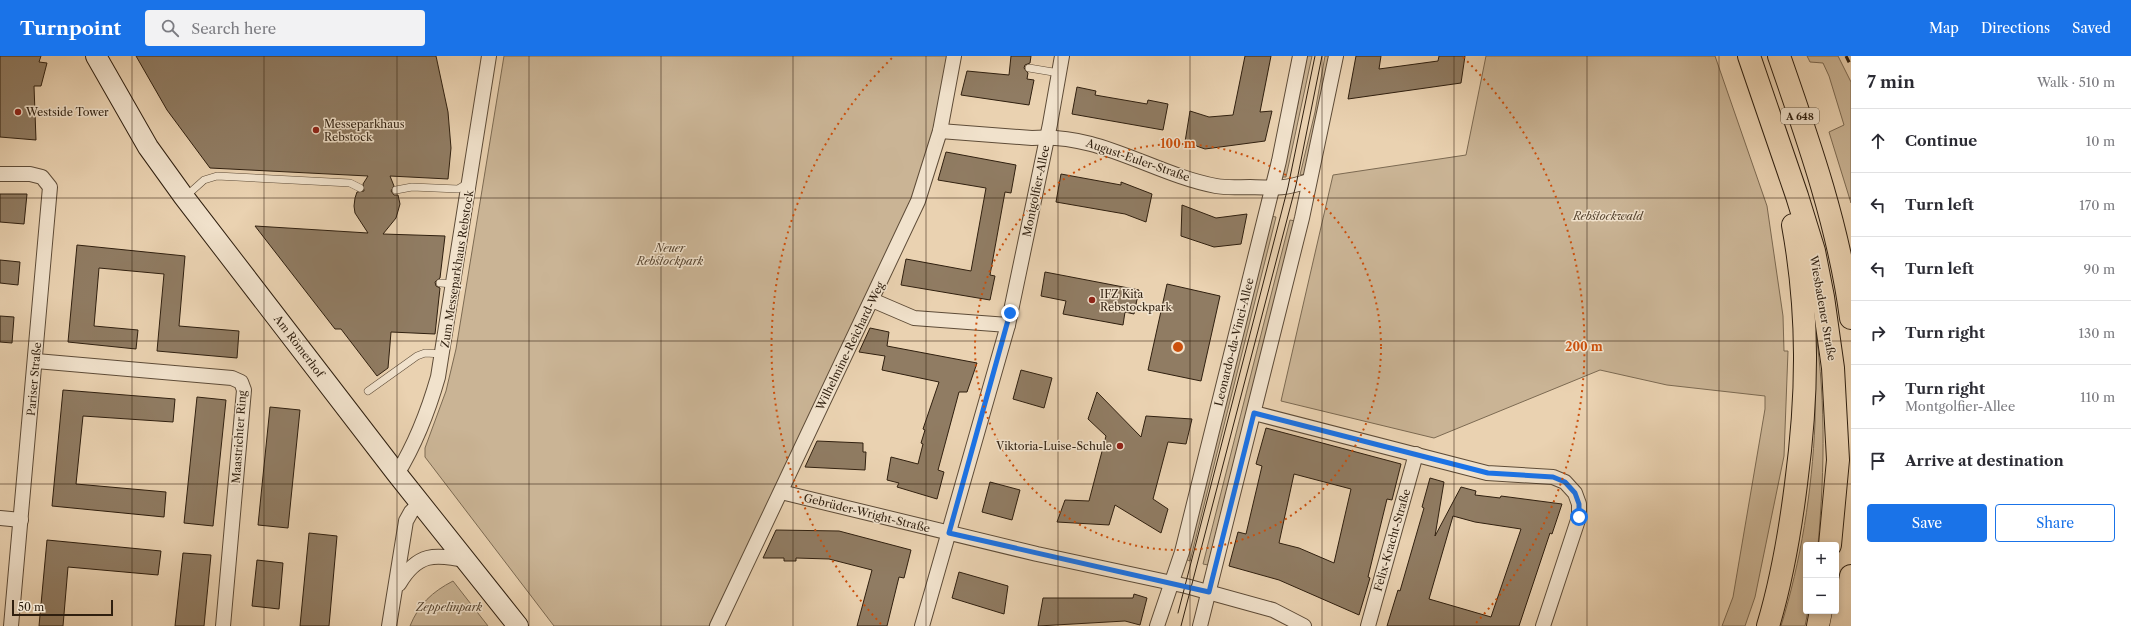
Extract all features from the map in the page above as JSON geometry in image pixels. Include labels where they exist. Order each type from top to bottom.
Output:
[{"type":"highway","name":"Wiesbadener Straße","points":[[1749,56],[1814,251],[1823,297],[1834,368],[1838,460],[1830,542]]},
{"type":"highway","name":"A 648","points":[[1779,56],[1820,176],[1837,239],[1851,318]]},
{"type":"highway","points":[[1768,626],[1784,563],[1792,516],[1803,434],[1806,365],[1804,296],[1780,147]]},
{"type":"highway","points":[[1820,176],[1851,235]]},
{"type":"highway","points":[[1841,626],[1851,576]]},
{"type":"highway","points":[[1818,626],[1820,614]]},
{"type":"main road","name":"Am Römerhof","points":[[96,56],[148,147],[184,197],[397,474],[468,561],[518,626]]},
{"type":"street","name":"Zum Messeparkhaus Rebstock","points":[[397,474],[413,447],[429,408],[443,354],[489,56]]},
{"type":"street","name":"Montgolfier-Allee","points":[[922,626],[1008,325],[1062,56]]},
{"type":"street","name":"Leonardo-da-Vinci-Allee","points":[[1157,626],[1182,552],[1272,189],[1300,56]]},
{"type":"street","points":[[1200,626],[1254,413],[1309,181],[1336,56]]},
{"type":"street","name":"Wilhelmine-Reichard-Weg","points":[[717,626],[895,253],[925,182],[940,131],[953,61]]},
{"type":"street","name":"August-Euler-Straße","points":[[940,131],[1032,138],[1047,136],[1087,141],[1203,183],[1226,187],[1272,189],[1288,187],[1309,181]]},
{"type":"street","name":"Pariser Straße","points":[[0,174],[30,174],[42,177],[50,187],[36,361],[11,626]]},
{"type":"street","points":[[872,300],[914,318],[1008,325]]},
{"type":"street","name":"Maastrichter Ring","points":[[36,361],[232,378],[241,382],[244,390],[223,626]]},
{"type":"street","points":[[1254,413],[1488,473],[1553,477],[1565,482],[1575,493],[1579,504],[1579,517],[1543,626]]},
{"type":"street","name":"Felix-Kracht-Straße","points":[[1368,626],[1416,454]]},
{"type":"street","name":"Gebrüder-Wright-Straße","points":[[781,492],[1037,554],[1171,582],[1273,610],[1304,626]]},
{"type":"street","points":[[389,626],[406,521],[411,512],[421,502]]},
{"type":"street","points":[[0,518],[21,520]]},
{"type":"street","points":[[396,590],[408,570],[424,558],[443,556],[468,561]]},
{"type":"lane","points":[[1030,68],[1059,73]]},
{"type":"lane","points":[[184,197],[204,180],[217,176],[350,184],[360,188]]},
{"type":"lane","points":[[396,190],[412,187],[458,189],[465,186],[471,180]]},
{"type":"lane","points":[[440,282],[454,284]]},
{"type":"lane","points":[[368,392],[417,356],[425,353],[443,354]]},
{"type":"green space","name":"Neuer Rebstockpark","points":[[504,56],[948,56],[937,118],[916,193],[709,626],[554,626],[425,457],[425,448],[446,391],[456,349]]},
{"type":"green space","points":[[1307,56],[1312,56],[1286,177],[1280,177],[1296,113]]},
{"type":"green space","points":[[1325,56],[1331,56],[1305,174],[1300,175],[1315,112]]},
{"type":"green space","name":"Rebstockwald","points":[[1486,56],[1715,56],[1767,206],[1783,316],[1784,351],[1788,351],[1784,456],[1755,597],[1745,626],[1722,626],[1733,597],[1765,409],[1765,396],[1667,385],[1600,370],[1434,438],[1281,401],[1333,175],[1466,155]]},
{"type":"green space","points":[[1807,56],[1838,56],[1851,82],[1851,203],[1829,132],[1844,125],[1829,76],[1823,63],[1810,62]]},
{"type":"green space","points":[[1270,216],[1276,217],[1190,561],[1185,559]]},
{"type":"green space","points":[[1290,220],[1295,221],[1208,565],[1203,564]]},
{"type":"green space","points":[[1813,314],[1820,372],[1823,429],[1822,487],[1818,542],[1803,542],[1803,614],[1807,614],[1805,626],[1781,626],[1800,551],[1808,500],[1815,423]]},
{"type":"green space","name":"Zeppelinpark","points":[[453,581],[488,626],[410,626],[418,611],[427,599]]},
{"type":"building","name":"Westside Tower","points":[[0,56],[41,56],[39,62],[47,63],[41,86],[34,86],[36,140],[0,137]]},
{"type":"building","name":"Messeparkhaus Rebstock","points":[[136,56],[436,56],[448,112],[451,148],[448,179],[390,176],[394,186],[391,191],[394,195],[398,195],[400,204],[396,218],[383,234],[445,236],[440,278],[435,282],[436,286],[440,288],[435,334],[391,332],[388,368],[377,376],[341,329],[335,329],[255,226],[368,233],[355,213],[354,206],[357,192],[364,191],[363,184],[368,176],[210,168],[167,110]]},
{"type":"building","points":[[1011,56],[1031,56],[1030,63],[1025,65],[1024,68],[1028,73],[1027,79],[1034,80],[1029,105],[961,95],[967,71],[1009,75]]},
{"type":"building","points":[[1245,56],[1271,56],[1260,112],[1272,111],[1265,141],[1205,149],[1185,142],[1190,111],[1209,117],[1233,115]]},
{"type":"building","points":[[1356,56],[1381,56],[1379,69],[1438,61],[1439,56],[1465,56],[1461,83],[1348,99]]},
{"type":"building","points":[[1077,87],[1096,91],[1095,95],[1147,104],[1148,100],[1168,104],[1163,130],[1072,114]]},
{"type":"building","points":[[946,152],[1016,165],[1011,193],[1005,192],[990,275],[995,276],[990,300],[901,285],[906,259],[971,271],[986,188],[938,180]]},
{"type":"building","points":[[1061,174],[1121,185],[1121,182],[1152,194],[1146,222],[1125,214],[1056,202]]},
{"type":"building","points":[[0,194],[27,194],[24,224],[0,222]]},
{"type":"building","points":[[1182,205],[1216,218],[1247,214],[1241,244],[1214,247],[1181,236]]},
{"type":"building","points":[[77,245],[185,256],[179,326],[239,331],[237,358],[157,351],[164,274],[99,268],[94,326],[138,330],[136,349],[68,342]]},
{"type":"building","points":[[0,260],[20,262],[18,285],[0,283]]},
{"type":"building","points":[[1045,272],[1139,290],[1134,314],[1125,312],[1123,325],[1063,314],[1066,301],[1041,296]]},
{"type":"building","points":[[1167,284],[1220,296],[1201,381],[1148,370]]},
{"type":"building","points":[[0,316],[14,317],[12,343],[0,342]]},
{"type":"building","points":[[870,328],[889,332],[887,346],[977,363],[967,392],[959,392],[938,470],[944,472],[937,499],[897,487],[899,483],[887,480],[891,457],[918,464],[923,444],[921,443],[925,430],[923,429],[939,382],[882,370],[885,356],[859,352]]},
{"type":"building","points":[[1021,370],[1052,378],[1044,408],[1013,399]]},
{"type":"building","points":[[63,390],[175,399],[173,422],[83,416],[76,484],[166,492],[164,517],[52,506]]},
{"type":"building","points":[[1097,392],[1141,437],[1146,416],[1192,419],[1186,444],[1168,442],[1153,499],[1168,509],[1161,533],[1115,505],[1109,525],[1057,522],[1065,500],[1089,501],[1106,436],[1088,419]]},
{"type":"building","points":[[197,397],[226,400],[213,526],[184,523]]},
{"type":"building","points":[[270,407],[300,410],[288,528],[258,525]]},
{"type":"building","points":[[1266,428],[1401,464],[1392,500],[1387,499],[1368,577],[1370,578],[1359,615],[1279,580],[1229,566],[1238,532],[1246,534],[1262,466],[1256,464]],"holes":[[[1294,474],[1351,489],[1334,563],[1299,548],[1279,543]]]},
{"type":"building","points":[[817,441],[863,443],[863,452],[866,452],[865,470],[805,467]]},
{"type":"building","points":[[1430,478],[1444,482],[1435,536],[1461,487],[1476,491],[1475,495],[1500,498],[1501,496],[1562,504],[1552,534],[1550,533],[1519,626],[1387,626],[1398,590],[1400,591],[1424,508],[1422,507]],"holes":[[[1453,516],[1475,522],[1521,529],[1491,617],[1429,599]]]},
{"type":"building","points":[[990,482],[1020,490],[1012,520],[982,512]]},
{"type":"building","points":[[776,530],[839,531],[911,550],[904,578],[899,577],[887,626],[857,626],[872,570],[829,559],[796,558],[796,561],[784,561],[784,558],[763,558]]},
{"type":"building","points":[[309,533],[337,536],[329,626],[300,626]]},
{"type":"building","points":[[47,540],[161,551],[158,575],[68,567],[63,626],[39,626]]},
{"type":"building","points":[[183,553],[211,555],[204,626],[175,626]]},
{"type":"building","points":[[257,560],[283,563],[279,609],[252,606]]},
{"type":"building","points":[[959,572],[1008,586],[1004,614],[952,598]]},
{"type":"building","points":[[1134,594],[1147,598],[1140,625],[1125,621],[1038,626],[1043,598],[1133,598]]},
{"type":"tram line","points":[[1178,613],[1288,187],[1315,56]]},
{"type":"tram line","points":[[1181,626],[1296,185],[1322,56]]},
{"type":"railway","points":[[1846,56],[1851,66]]},
{"type":"place","name":"Westside Tower","points":[[18,112]]},
{"type":"place","name":"Messeparkhaus Rebstock","points":[[316,130]]},
{"type":"place","name":"IFZ Kita Rebstockpark","points":[[1092,300]]},
{"type":"place","name":"Viktoria-Luise-Schule","points":[[1120,446]]},
{"type":"route","points":[[1010,313],[1008,325],[949,533],[1104,569],[1171,582],[1209,592],[1254,413],[1488,473],[1553,477],[1565,482],[1575,493],[1579,504],[1579,517]]}]
